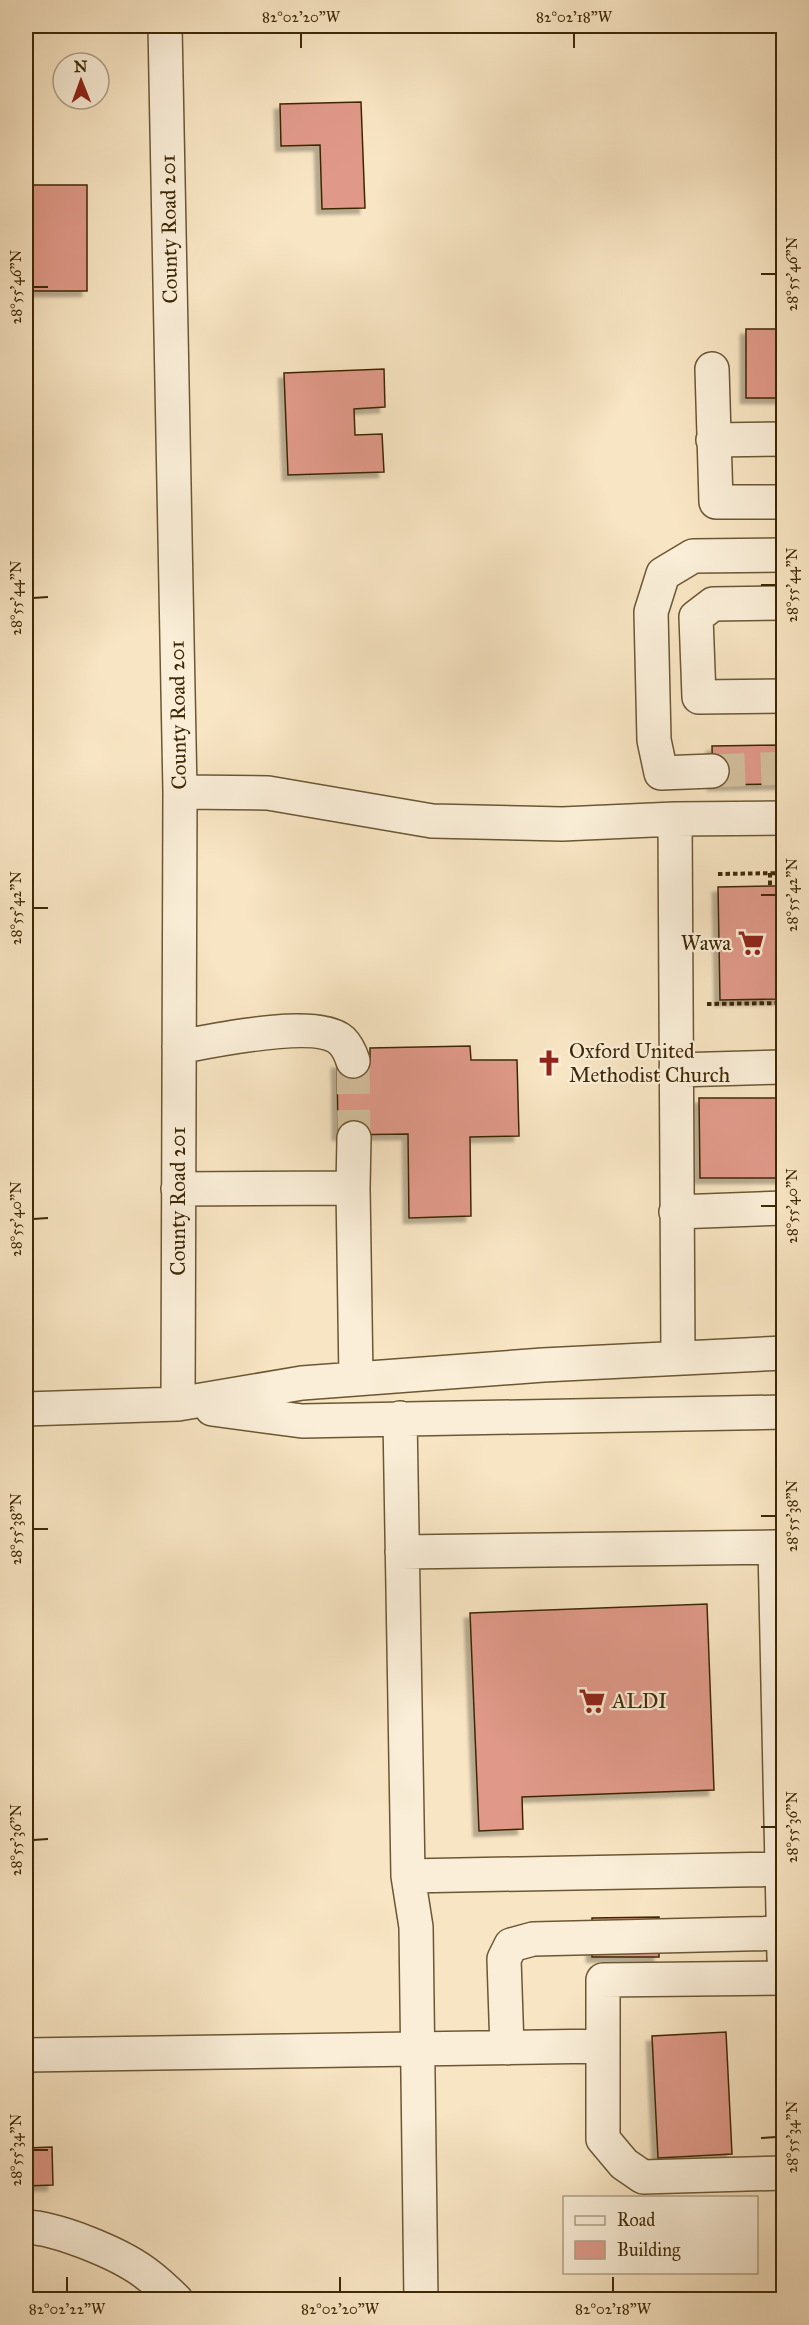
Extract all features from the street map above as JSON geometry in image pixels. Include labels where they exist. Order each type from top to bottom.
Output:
[{"type":"street","name":"County Road 201","points":[[165,26],[180,792],[178,1404]]},
{"type":"street","points":[[712,369],[716,502],[783,502]]},
{"type":"street","points":[[713,440],[783,439]]},
{"type":"street","points":[[712,771],[661,773],[654,740],[651,612],[663,574],[693,556],[783,555]]},
{"type":"street","points":[[783,603],[713,604],[696,617],[699,697],[783,696]]},
{"type":"street","points":[[180,792],[268,793],[432,821],[562,824],[675,819],[783,818]]},
{"type":"street","points":[[675,819],[678,1358]]},
{"type":"street","points":[[179,1047],[270,1031],[312,1032],[333,1035],[343,1041],[353,1061]]},
{"type":"street","points":[[676,1070],[783,1067]]},
{"type":"street","points":[[354,1138],[356,1379]]},
{"type":"street","points":[[178,1189],[353,1188]]},
{"type":"street","points":[[676,1212],[783,1208]]},
{"type":"street","points":[[26,1409],[178,1404],[302,1383],[543,1365],[783,1353]]},
{"type":"street","points":[[178,1404],[302,1421],[783,1412]]},
{"type":"street","points":[[400,1418],[408,1876],[416,1927],[421,2300]]},
{"type":"street","points":[[402,1552],[775,1547],[783,1958]]},
{"type":"street","points":[[408,1876],[783,1869]]},
{"type":"street","points":[[507,2048],[504,1959],[511,1945],[533,1939],[783,1933]]},
{"type":"street","points":[[783,1978],[603,1980],[603,2139],[624,2164],[644,2176],[783,2173]]},
{"type":"street","points":[[26,2055],[603,2046]]},
{"type":"street","points":[[26,2228],[40,2228],[99,2248],[142,2271],[176,2300]]},
{"type":"path","points":[[770,873],[770,886]]},
{"type":"path","points":[[718,874],[783,873]]},
{"type":"path","points":[[698,1005],[783,1003]]},
{"type":"building","points":[[361,102],[365,208],[322,209],[320,145],[281,146],[280,104]]},
{"type":"building","points":[[26,185],[87,185],[87,291],[26,291]]},
{"type":"building","points":[[746,329],[784,329],[784,398],[746,398]]},
{"type":"building","points":[[384,369],[385,407],[354,409],[355,435],[382,434],[384,472],[288,475],[284,373]]},
{"type":"building","points":[[784,745],[784,784],[713,785],[712,746]]},
{"type":"building","name":"Wawa","points":[[784,886],[784,999],[720,1000],[718,887]]},
{"type":"building","points":[[470,1046],[471,1060],[517,1060],[519,1136],[470,1137],[471,1216],[409,1218],[408,1134],[338,1135],[337,1063],[370,1062],[370,1048]]},
{"type":"building","points":[[699,1098],[784,1098],[784,1178],[700,1178]]},
{"type":"building","name":"ALDI","points":[[707,1604],[714,1790],[522,1797],[523,1829],[479,1831],[470,1613]]},
{"type":"building","points":[[659,1917],[659,1957],[592,1957],[592,1918]]},
{"type":"building","points":[[726,2032],[732,2154],[658,2158],[652,2036]]},
{"type":"building","points":[[52,2147],[53,2185],[26,2186],[26,2148]]},
{"type":"tunnel","points":[[712,771],[784,768]]},
{"type":"tunnel","points":[[353,1061],[354,1138]]},
{"type":"place","name":"Wawa","points":[[751,943]]},
{"type":"place","name":"Oxford United Methodist Church","points":[[549,1063]]},
{"type":"place","name":"ALDI","points":[[592,1701]]}]
